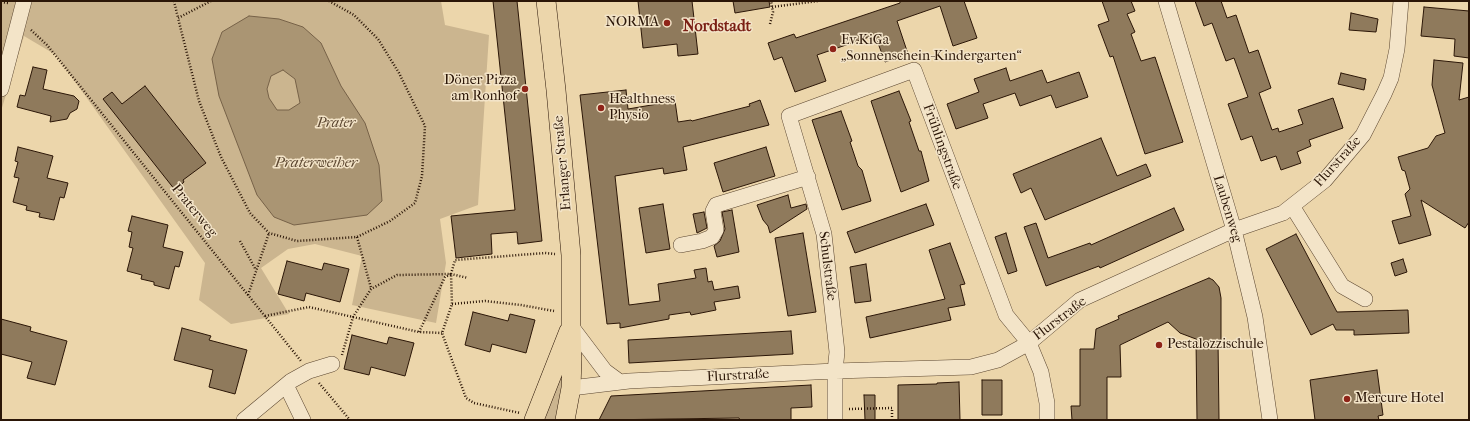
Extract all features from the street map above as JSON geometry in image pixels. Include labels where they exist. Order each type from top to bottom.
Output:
[{"type":"main road","name":"Erlanger Straße","points":[[546,1],[556,90],[571,255],[571,388],[565,420]]},
{"type":"main road","name":"Erlanger Straße","points":[[535,418],[571,320]]},
{"type":"street","points":[[1,89],[24,1]]},
{"type":"street","name":"Laubenweg","points":[[1166,1],[1234,230],[1255,317],[1270,420]]},
{"type":"street","name":"Flurstraße","points":[[571,388],[620,382],[835,371],[971,367],[998,360],[1029,342],[1080,300],[1234,230],[1283,213],[1325,180],[1363,135],[1391,78],[1397,50],[1401,1]]},
{"type":"street","name":"Frühlingstraße","points":[[789,116],[914,70],[1006,315],[1029,342]]},
{"type":"street","name":"Schulstraße","points":[[789,116],[824,234],[837,352],[834,415]]},
{"type":"street","points":[[681,245],[702,241],[712,237],[716,230],[713,211],[716,205],[808,178]]},
{"type":"street","points":[[1292,206],[1342,286],[1365,299]]},
{"type":"street","points":[[571,320],[605,371],[620,382]]},
{"type":"street","points":[[1029,342],[1041,372],[1047,403],[1047,420]]},
{"type":"street","points":[[244,420],[289,383],[310,371],[337,359]]},
{"type":"street","points":[[289,383],[303,420]]},
{"type":"path","points":[[174,1],[199,101],[221,157],[250,213],[269,233],[297,241],[356,237],[390,220],[415,203],[422,176],[424,126],[409,91],[378,39],[354,15],[329,1]]},
{"type":"path","points":[[178,18],[211,1]]},
{"type":"path","points":[[770,24],[774,12],[771,1]]},
{"type":"path","points":[[772,7],[818,1]]},
{"type":"path","name":"Praterweg","points":[[19,18],[47,45],[350,420]]},
{"type":"path","points":[[248,294],[269,233]]},
{"type":"path","points":[[356,237],[371,289]]},
{"type":"path","points":[[240,241],[256,270]]},
{"type":"path","points":[[535,418],[474,403],[466,398],[442,333],[452,304],[452,274],[456,260],[545,253],[571,255]]},
{"type":"path","points":[[419,332],[445,277],[452,274]]},
{"type":"path","points":[[337,359],[353,317],[371,289],[397,275],[452,274],[468,278]]},
{"type":"path","points":[[452,304],[485,301],[521,304],[571,320]]},
{"type":"path","points":[[265,316],[309,307],[419,332],[442,333]]},
{"type":"path","points":[[834,415],[892,408],[892,420]]},
{"type":"green space","name":"Prater","points":[[1,1],[441,1],[445,25],[489,35],[478,205],[440,219],[446,263],[436,323],[352,305],[362,256],[315,244],[288,249],[261,268],[289,314],[231,324],[199,300],[205,263],[56,55],[24,36],[1,111]]},
{"type":"green space","points":[[560,379],[563,379],[557,420],[543,420]]},
{"type":"water","name":"Praterweiher","points":[[249,16],[279,19],[303,27],[321,43],[341,86],[365,123],[379,165],[382,201],[367,215],[294,225],[274,217],[257,195],[219,96],[212,59],[222,32]],"holes":[[[283,70],[295,79],[300,103],[289,110],[277,110],[269,98],[267,89],[271,76]]]},
{"type":"building","points":[[493,1],[517,1],[542,241],[518,244],[517,232],[491,234],[492,254],[456,258],[451,216],[515,210]]},
{"type":"building","name":"NORMA","points":[[638,1],[692,1],[698,54],[678,56],[677,44],[643,48]]},
{"type":"building","points":[[733,1],[769,1],[770,7],[735,13]]},
{"type":"building","points":[[900,1],[964,1],[977,38],[953,46],[940,6],[897,21],[908,54],[885,62],[875,35],[817,55],[826,81],[795,92],[782,57],[774,60],[768,43],[794,34],[796,38],[900,3]]},
{"type":"building","points":[[1102,1],[1131,1],[1135,11],[1127,14],[1135,32],[1131,34],[1141,61],[1155,57],[1183,142],[1145,154],[1113,56],[1110,57],[1098,25],[1109,21]]},
{"type":"building","points":[[1195,1],[1221,1],[1227,18],[1236,15],[1249,53],[1258,50],[1271,88],[1259,93],[1272,130],[1278,128],[1279,132],[1303,124],[1298,110],[1333,98],[1343,128],[1309,140],[1311,146],[1297,152],[1301,163],[1281,170],[1276,156],[1261,161],[1252,136],[1241,140],[1228,104],[1248,97],[1234,58],[1226,61],[1212,23],[1204,26]]},
{"type":"building","points":[[1424,7],[1469,11],[1469,58],[1454,56],[1455,39],[1421,36]]},
{"type":"building","points":[[1351,13],[1378,19],[1376,32],[1349,30]]},
{"type":"building","points":[[1434,60],[1463,63],[1459,100],[1469,97],[1469,222],[1465,228],[1421,200],[1431,235],[1399,244],[1392,221],[1411,216],[1405,194],[1410,189],[1405,171],[1402,170],[1398,157],[1428,148],[1436,136],[1445,133],[1432,85]]},
{"type":"building","points":[[33,67],[47,70],[43,89],[74,96],[79,101],[77,109],[70,113],[67,119],[50,122],[51,116],[17,107],[20,95],[25,96]]},
{"type":"building","points":[[1006,68],[1010,81],[1042,70],[1047,83],[1079,72],[1088,97],[1056,108],[1051,95],[1020,106],[1015,93],[983,104],[988,118],[956,129],[947,104],[979,92],[974,79]]},
{"type":"building","points":[[1341,73],[1366,79],[1364,90],[1338,84]]},
{"type":"building","points":[[145,86],[206,163],[183,180],[184,182],[175,190],[103,99],[112,92],[122,104]]},
{"type":"building","points":[[626,90],[628,109],[675,101],[678,122],[692,121],[750,106],[749,104],[760,100],[769,125],[683,147],[687,170],[664,174],[663,168],[615,176],[629,305],[660,301],[658,284],[696,278],[694,270],[706,268],[708,282],[712,281],[714,290],[738,286],[740,298],[714,302],[716,310],[691,315],[690,312],[669,315],[669,319],[620,328],[620,323],[607,324],[580,95]]},
{"type":"building","points":[[899,91],[911,121],[909,122],[919,151],[921,151],[929,181],[901,192],[871,101]]},
{"type":"building","points":[[841,111],[852,141],[850,142],[858,166],[862,170],[871,201],[842,210],[812,120]]},
{"type":"building","points":[[1101,138],[1117,176],[1146,164],[1151,176],[1045,220],[1031,188],[1021,193],[1013,174]]},
{"type":"building","points":[[18,147],[53,156],[47,178],[68,183],[64,198],[60,197],[54,220],[39,217],[40,213],[26,210],[27,206],[13,202],[19,178],[14,177],[18,162],[15,161]]},
{"type":"building","points":[[766,147],[775,176],[723,192],[714,163]]},
{"type":"building","points":[[788,195],[791,208],[806,204],[807,209],[770,233],[757,205]]},
{"type":"building","points":[[663,204],[670,249],[646,253],[639,208]]},
{"type":"building","points":[[926,204],[934,225],[855,253],[847,232]]},
{"type":"building","points":[[1174,208],[1184,230],[1100,268],[1099,266],[1046,286],[1024,227],[1036,223],[1048,258],[1090,243],[1091,245]]},
{"type":"building","points":[[732,210],[739,252],[717,257],[714,246],[720,241],[725,229],[722,212]]},
{"type":"building","points":[[704,212],[707,228],[697,233],[693,214]]},
{"type":"building","points":[[132,216],[168,225],[163,247],[183,252],[179,267],[175,266],[169,289],[154,285],[154,282],[141,279],[142,275],[127,271],[133,248],[129,247],[132,232],[128,231]]},
{"type":"building","points":[[803,233],[816,312],[788,316],[775,238]]},
{"type":"building","points":[[1006,233],[1017,271],[1008,274],[995,237]]},
{"type":"building","points":[[1296,234],[1337,312],[1408,310],[1409,333],[1354,335],[1354,330],[1336,330],[1333,324],[1311,335],[1266,249]]},
{"type":"building","points":[[950,243],[965,284],[960,285],[965,305],[948,308],[951,320],[870,338],[866,317],[945,299],[929,250]]},
{"type":"building","points":[[1403,259],[1407,272],[1395,276],[1391,263]]},
{"type":"building","points":[[287,261],[322,270],[324,263],[349,269],[340,302],[306,293],[304,301],[278,294]]},
{"type":"building","points":[[866,264],[871,301],[855,303],[850,267]]},
{"type":"building","points":[[1209,278],[1219,287],[1221,298],[1221,340],[1218,340],[1219,420],[1197,420],[1196,339],[1180,333],[1168,322],[1120,345],[1121,377],[1107,377],[1107,420],[1072,420],[1071,406],[1080,406],[1080,349],[1094,349],[1096,329],[1119,319],[1118,316]]},
{"type":"building","points":[[473,312],[508,321],[510,314],[535,320],[526,353],[492,344],[490,352],[465,345]]},
{"type":"building","points":[[1,319],[31,327],[30,331],[67,341],[55,385],[27,378],[32,362],[1,354]]},
{"type":"building","points":[[182,328],[211,336],[209,340],[247,350],[235,394],[209,387],[213,370],[174,360]]},
{"type":"building","points":[[791,331],[793,354],[629,363],[628,340]]},
{"type":"building","points":[[352,335],[387,344],[389,337],[414,343],[405,376],[371,367],[369,375],[344,369]]},
{"type":"building","name":"Mercure Hotel","points":[[1377,370],[1383,415],[1378,416],[1379,420],[1315,420],[1310,380]]},
{"type":"building","points":[[982,380],[1002,380],[1002,415],[982,415]]},
{"type":"building","points":[[959,382],[960,420],[898,420],[898,385]]},
{"type":"building","points":[[811,385],[812,407],[791,408],[791,420],[740,420],[739,418],[599,420],[611,396]]},
{"type":"building","points":[[864,395],[875,395],[875,420],[865,420]]},
{"type":"place","name":"NORMA","points":[[667,23]]},
{"type":"place","name":"Ev.KiGa „Sonnenschein-Kindergarten“","points":[[833,49]]},
{"type":"place","name":"Döner Pizza am Ronhof","points":[[525,89]]},
{"type":"place","name":"Healthness Physio","points":[[601,108]]},
{"type":"place","name":"Pestalozzischule","points":[[1159,345]]},
{"type":"place","name":"Mercure Hotel","points":[[1347,399]]},
{"type":"district","name":"Nordstadt","points":[[717,27]]}]
